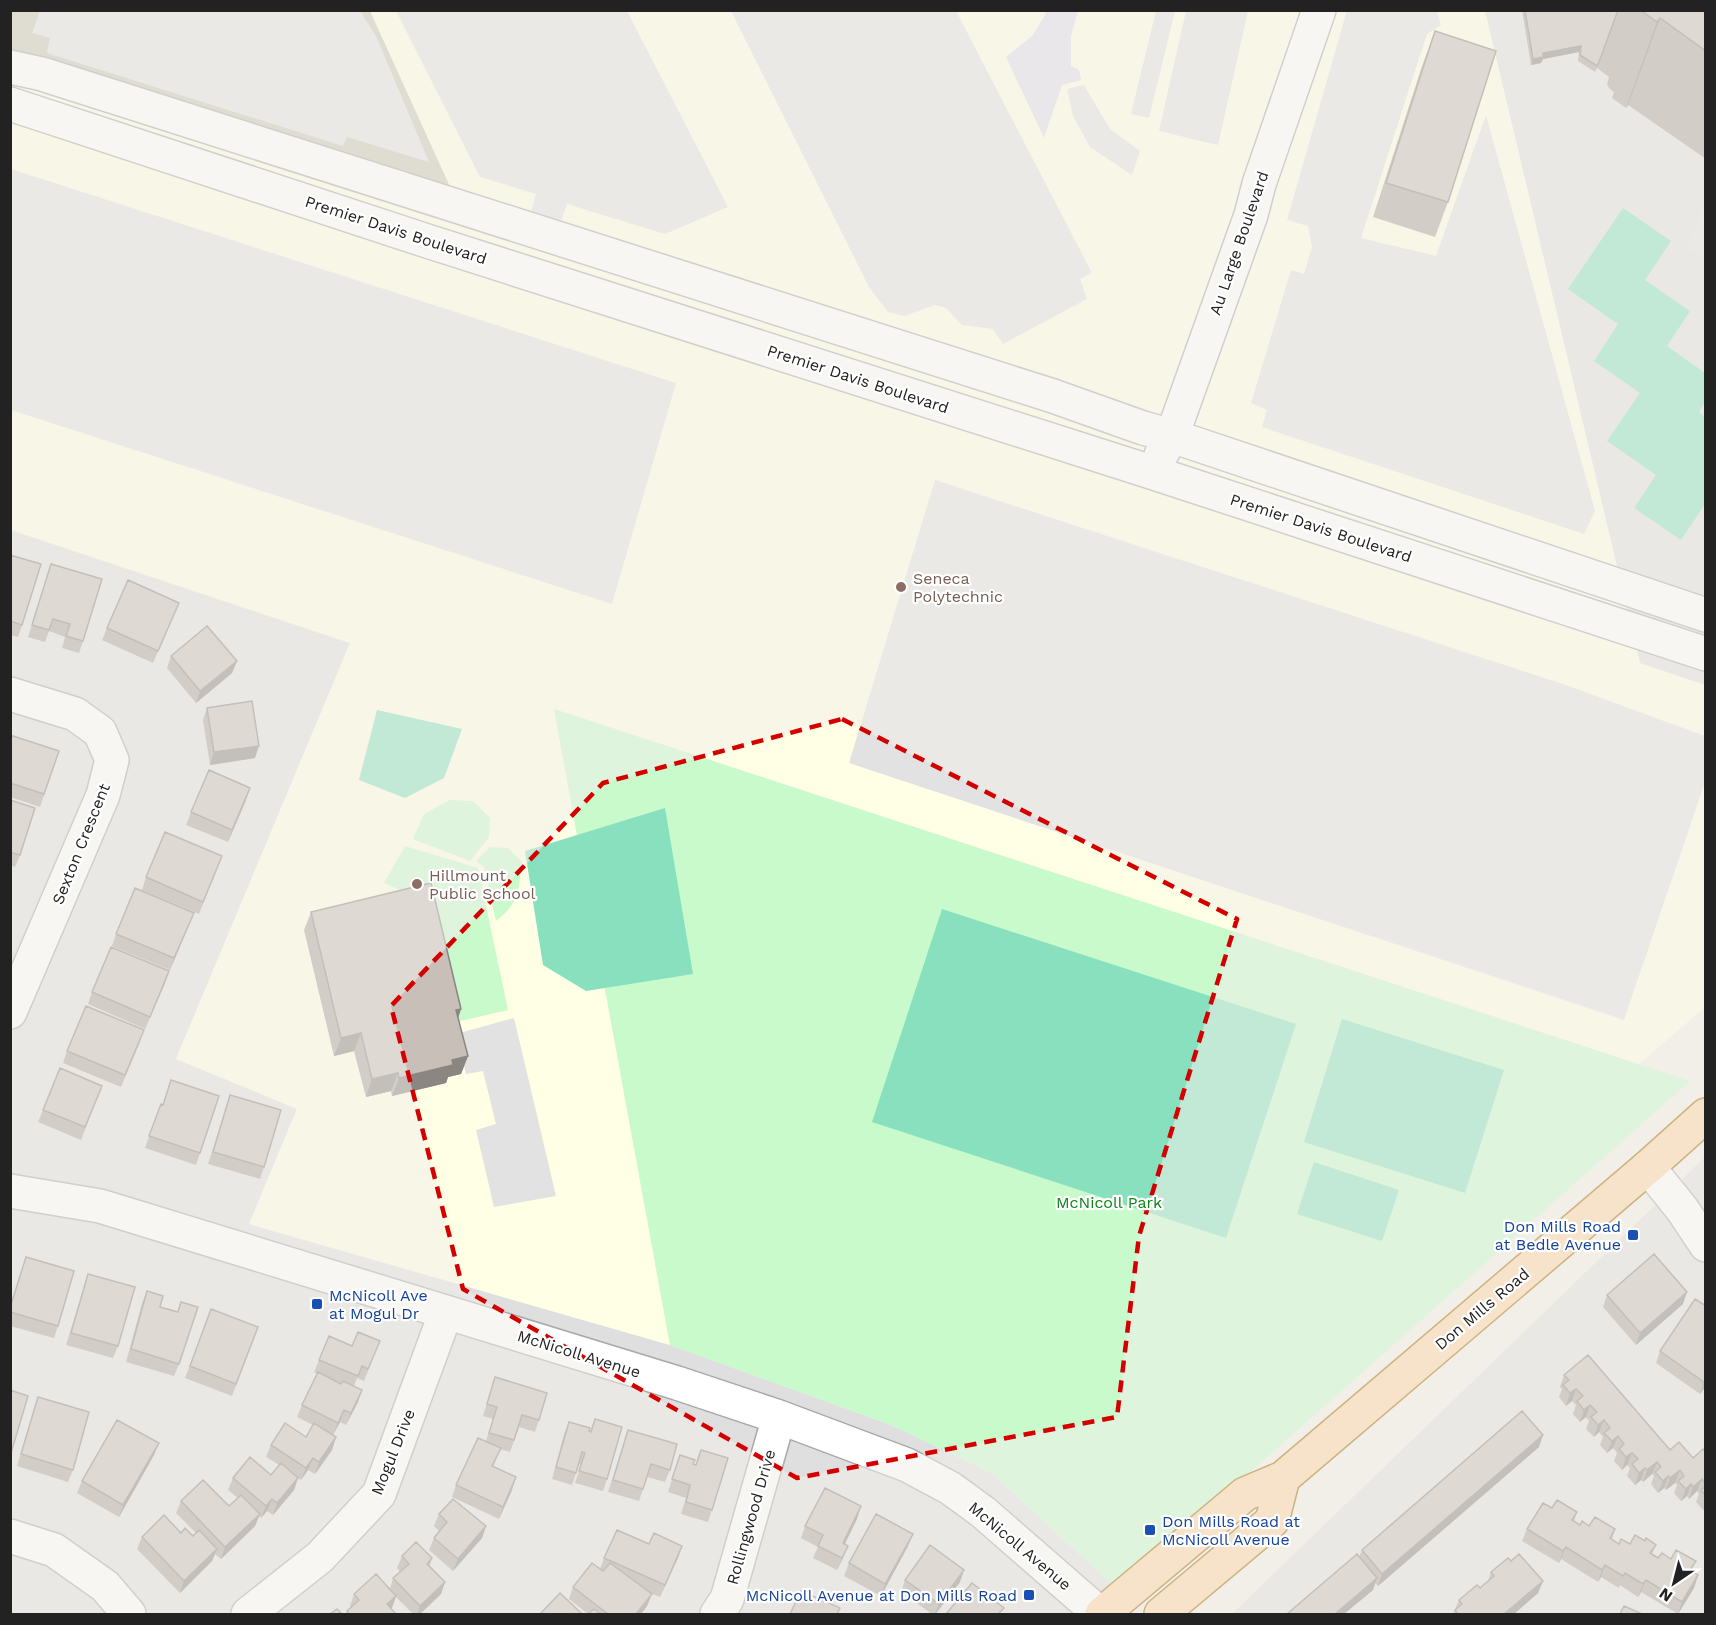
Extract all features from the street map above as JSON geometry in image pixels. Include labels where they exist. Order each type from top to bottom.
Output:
[{"type":"main road","name":"Don Mills Road","points":[[1101,1614],[1245,1494],[1283,1478],[1706,1115]]},
{"type":"main road","points":[[1161,1614],[1272,1521],[1283,1478]]},
{"type":"street","name":"Au Large Boulevard","points":[[1151,472],[1172,436],[1244,234],[1319,10]]},
{"type":"street","points":[[10,67],[35,72],[199,123],[1053,396],[1706,615]]},
{"type":"street","name":"Premier Davis Boulevard","points":[[10,104],[424,240],[1151,472],[1706,654]]},
{"type":"street","name":"Sexton Crescent","points":[[10,694],[75,714],[100,732],[112,760],[103,795],[10,1012]]},
{"type":"street","points":[[1648,1167],[1682,1209],[1706,1245]]},
{"type":"street","name":"McNicoll Avenue","points":[[10,1191],[100,1206],[446,1311],[779,1417],[907,1465],[950,1488],[983,1512],[1101,1614]]},
{"type":"street","name":"Mogul Drive","points":[[248,1614],[321,1557],[379,1494],[446,1311]]},
{"type":"street","name":"Rollingwood Drive","points":[[717,1614],[727,1599],[779,1417]]},
{"type":"street","points":[[10,1536],[54,1550],[105,1586],[129,1614]]},
{"type":"highlighted area","points":[[842,719],[1237,919],[1139,1236],[1117,1417],[797,1478],[463,1289],[391,1006],[603,783]]},
{"type":"shaded area","points":[[1347,10],[1437,11],[1441,25],[1427,34],[1361,238],[1436,256],[1486,115],[1595,511],[1584,534],[1262,427],[1267,410],[1251,403],[1291,270],[1304,274],[1312,247],[1308,226],[1287,220]]},
{"type":"shaded area","name":"Seneca Polytechnic","points":[[11,11],[1485,11],[1640,663],[1705,685],[1705,1007],[1639,1064],[554,709],[670,1345],[249,1224],[297,1109],[176,1059],[350,643],[11,530]]},
{"type":"shaded area","points":[[11,11],[370,11],[451,189],[11,49]]},
{"type":"shaded area","points":[[40,11],[360,11],[376,36],[429,162],[347,137],[343,146],[47,53],[50,38],[32,33]]},
{"type":"shaded area","points":[[396,11],[627,11],[728,207],[665,234],[567,204],[560,225],[530,216],[536,194],[480,177]]},
{"type":"shaded area","points":[[731,11],[956,11],[1092,273],[1080,279],[1087,299],[1003,344],[993,329],[962,325],[946,308],[935,305],[904,316],[888,312],[869,287]]},
{"type":"shaded area","points":[[1046,11],[1078,11],[1071,36],[1071,66],[1079,70],[1081,80],[1062,85],[1044,138],[1006,57],[1032,36]]},
{"type":"shaded area","points":[[1156,11],[1175,11],[1149,118],[1131,114]]},
{"type":"shaded area","points":[[1186,11],[1248,11],[1218,145],[1159,131]]},
{"type":"shaded area","points":[[1485,11],[1705,11],[1705,685],[1640,664]]},
{"type":"shaded area","points":[[1084,85],[1110,129],[1140,151],[1132,175],[1090,147],[1073,116],[1067,89]]},
{"type":"shaded area","points":[[11,169],[676,383],[612,604],[11,410]]},
{"type":"shaded area","points":[[1705,203],[1705,257],[1686,250]]},
{"type":"shaded area","points":[[935,480],[1563,684],[1705,736],[1705,782],[1624,1020],[849,763]]},
{"type":"shaded area","points":[[11,530],[350,643],[176,1059],[297,1108],[249,1224],[670,1345],[891,1425],[991,1473],[1118,1590],[1089,1614],[11,1614]]},
{"type":"shaded area","points":[[514,1018],[556,1196],[494,1207],[476,1130],[496,1124],[483,1071],[466,1074],[456,1034]]},
{"type":"shaded area","points":[[1705,1157],[1705,1614],[1232,1614]]},
{"type":"green space","points":[[1623,208],[1671,241],[1645,280],[1690,311],[1667,346],[1705,373],[1705,402],[1699,412],[1705,417],[1705,504],[1681,540],[1634,508],[1656,475],[1607,441],[1640,393],[1594,361],[1618,324],[1568,289]]},
{"type":"green space","name":"McNicoll Park","points":[[554,709],[1690,1081],[1118,1590],[991,1473],[891,1425],[670,1345]]},
{"type":"green space","points":[[377,710],[462,729],[444,778],[405,798],[359,780]]},
{"type":"green space","points":[[450,800],[473,801],[490,818],[489,837],[470,861],[413,839],[424,814]]},
{"type":"green space","points":[[665,808],[693,974],[586,991],[543,965],[525,851]]},
{"type":"green space","points":[[405,846],[478,868],[508,1010],[456,1022],[430,903],[384,883]]},
{"type":"green space","points":[[490,847],[508,848],[522,862],[517,895],[510,907],[496,921],[484,867],[476,861]]},
{"type":"green space","points":[[942,909],[1296,1024],[1226,1238],[872,1122]]},
{"type":"green space","points":[[1342,1019],[1504,1070],[1465,1193],[1304,1142]]},
{"type":"green space","points":[[1314,1162],[1399,1190],[1382,1241],[1297,1214]]},
{"type":"building","points":[[1525,10],[1618,10],[1597,66],[1580,55],[1581,46],[1543,53],[1543,57],[1533,59]]},
{"type":"building","points":[[1644,10],[1706,10],[1706,51],[1660,18],[1657,22],[1643,12]]},
{"type":"building","points":[[1435,31],[1496,51],[1448,202],[1386,183]]},
{"type":"building","points":[[10,555],[41,564],[22,625],[10,621]]},
{"type":"building","points":[[51,564],[102,579],[83,641],[66,636],[70,624],[53,619],[49,630],[32,625]]},
{"type":"building","points":[[128,580],[179,603],[158,651],[107,628]]},
{"type":"building","points":[[207,626],[237,661],[200,691],[171,656]]},
{"type":"building","points":[[252,701],[259,746],[214,752],[207,708]]},
{"type":"building","points":[[10,735],[59,751],[44,794],[10,783]]},
{"type":"building","points":[[209,770],[250,788],[232,830],[191,812]]},
{"type":"building","points":[[10,800],[35,808],[20,855],[10,852]]},
{"type":"building","points":[[165,832],[222,856],[203,902],[146,877]]},
{"type":"building","points":[[431,883],[461,1009],[456,1010],[468,1056],[452,1060],[453,1065],[399,1078],[398,1073],[372,1079],[361,1033],[341,1038],[311,912]]},
{"type":"building","points":[[135,888],[194,913],[174,958],[116,934]]},
{"type":"building","points":[[111,947],[169,971],[150,1017],[92,992]]},
{"type":"building","points":[[86,1006],[144,1030],[125,1075],[67,1051]]},
{"type":"building","points":[[60,1068],[102,1086],[85,1127],[43,1110]]},
{"type":"building","points":[[171,1080],[219,1096],[200,1153],[149,1136]]},
{"type":"building","points":[[230,1095],[281,1110],[264,1167],[213,1152]]},
{"type":"building","points":[[1654,1254],[1687,1292],[1640,1333],[1607,1295]]},
{"type":"building","points":[[26,1257],[74,1271],[58,1326],[10,1312]]},
{"type":"building","points":[[88,1274],[135,1287],[118,1346],[71,1333]]},
{"type":"building","points":[[147,1291],[163,1296],[160,1307],[178,1312],[181,1302],[198,1307],[179,1364],[131,1349]]},
{"type":"building","points":[[1695,1299],[1706,1306],[1706,1380],[1704,1382],[1660,1351]]},
{"type":"building","points":[[211,1309],[258,1327],[236,1384],[190,1366]]},
{"type":"building","points":[[358,1332],[380,1341],[368,1369],[362,1366],[358,1376],[319,1360],[329,1336],[352,1346]]},
{"type":"building","points":[[1588,1355],[1670,1450],[1679,1442],[1693,1458],[1703,1449],[1706,1453],[1706,1484],[1702,1479],[1693,1487],[1691,1484],[1686,1489],[1678,1481],[1684,1476],[1680,1470],[1663,1481],[1655,1472],[1661,1467],[1657,1462],[1639,1473],[1632,1464],[1638,1459],[1632,1453],[1626,1457],[1619,1449],[1624,1444],[1618,1436],[1612,1441],[1604,1433],[1610,1428],[1604,1420],[1598,1425],[1591,1417],[1597,1412],[1590,1405],[1584,1410],[1577,1401],[1583,1396],[1576,1389],[1570,1393],[1563,1385],[1569,1380],[1564,1375]]},
{"type":"building","points":[[318,1372],[341,1384],[343,1381],[362,1390],[351,1413],[344,1410],[338,1423],[302,1405]]},
{"type":"building","points":[[495,1377],[547,1393],[539,1420],[522,1415],[514,1440],[489,1433],[497,1407],[487,1404]]},
{"type":"building","points":[[10,1390],[28,1396],[11,1453],[10,1453]]},
{"type":"building","points":[[38,1397],[89,1412],[73,1470],[21,1454]]},
{"type":"building","points":[[1522,1411],[1543,1435],[1382,1574],[1362,1550]]},
{"type":"building","points":[[595,1419],[622,1427],[607,1479],[579,1471],[585,1453],[582,1452],[576,1473],[556,1467],[569,1422],[590,1428],[591,1432]]},
{"type":"building","points":[[117,1420],[159,1443],[123,1505],[82,1481]]},
{"type":"building","points":[[285,1423],[306,1437],[314,1423],[336,1437],[319,1462],[313,1458],[306,1468],[271,1445]]},
{"type":"building","points":[[628,1430],[677,1444],[670,1470],[651,1464],[643,1489],[613,1480]]},
{"type":"building","points":[[478,1438],[501,1448],[492,1466],[516,1477],[503,1507],[456,1485]]},
{"type":"building","points":[[701,1450],[728,1458],[712,1510],[686,1502],[690,1485],[672,1479],[680,1455],[695,1460],[693,1464],[696,1465]]},
{"type":"building","points":[[250,1457],[271,1475],[281,1463],[298,1478],[277,1503],[272,1499],[266,1506],[233,1478]]},
{"type":"building","points":[[203,1480],[229,1506],[241,1495],[260,1514],[225,1547],[181,1501]]},
{"type":"building","points":[[1706,1486],[1706,1496],[1701,1490]]},
{"type":"building","points":[[825,1488],[861,1506],[843,1543],[848,1546],[842,1558],[818,1546],[823,1535],[805,1526]]},
{"type":"building","points":[[453,1499],[486,1526],[458,1559],[434,1538],[447,1522],[439,1514]]},
{"type":"building","points":[[1557,1500],[1577,1512],[1572,1520],[1580,1525],[1582,1521],[1589,1526],[1595,1517],[1615,1529],[1610,1538],[1619,1544],[1621,1539],[1630,1544],[1635,1535],[1645,1541],[1646,1538],[1656,1545],[1650,1553],[1658,1558],[1662,1553],[1671,1559],[1676,1550],[1696,1561],[1690,1570],[1698,1575],[1682,1602],[1646,1580],[1643,1584],[1605,1565],[1602,1570],[1566,1547],[1563,1551],[1527,1529],[1543,1503],[1552,1508]]},
{"type":"building","points":[[876,1514],[913,1534],[885,1584],[849,1563]]},
{"type":"building","points":[[164,1515],[181,1533],[185,1528],[193,1536],[199,1530],[217,1549],[184,1581],[142,1537]]},
{"type":"building","points":[[617,1530],[649,1544],[654,1533],[682,1546],[665,1585],[604,1558]]},
{"type":"building","points":[[416,1542],[432,1558],[427,1564],[445,1582],[420,1606],[393,1578],[409,1564],[402,1556]]},
{"type":"building","points":[[930,1545],[964,1570],[939,1604],[905,1580]]},
{"type":"building","points":[[1357,1554],[1377,1578],[1335,1614],[1287,1614]]},
{"type":"building","points":[[1519,1554],[1543,1581],[1504,1614],[1458,1614],[1455,1610],[1462,1604],[1459,1600],[1477,1585],[1480,1588],[1494,1576],[1491,1572],[1508,1558],[1511,1561]]},
{"type":"building","points":[[592,1563],[603,1571],[610,1563],[652,1594],[636,1614],[608,1614],[573,1587]]},
{"type":"building","points":[[376,1574],[396,1596],[387,1604],[396,1614],[350,1614],[347,1611],[359,1600],[354,1594]]},
{"type":"building","points":[[972,1583],[1004,1608],[998,1614],[946,1614]]},
{"type":"building","points":[[801,1591],[840,1608],[837,1614],[790,1614]]},
{"type":"building","points":[[560,1593],[582,1614],[540,1614]]},
{"type":"building","points":[[1624,1606],[1642,1614],[1620,1614]]},
{"type":"building","points":[[337,1609],[342,1614],[330,1614]]},
{"type":"building","points":[[594,1609],[600,1614],[588,1614]]},
{"type":"place","name":"Seneca Polytechnic","points":[[901,587]]},
{"type":"place","name":"Hillmount Public School","points":[[417,884]]},
{"type":"place","name":"Don Mills Road at Bedle Avenue","points":[[1633,1235]]},
{"type":"place","name":"McNicoll Ave at Mogul Dr","points":[[317,1304]]},
{"type":"place","name":"Don Mills Road at McNicoll Avenue","points":[[1150,1530]]},
{"type":"place","name":"McNicoll Avenue at Don Mills Road","points":[[1029,1595]]}]
